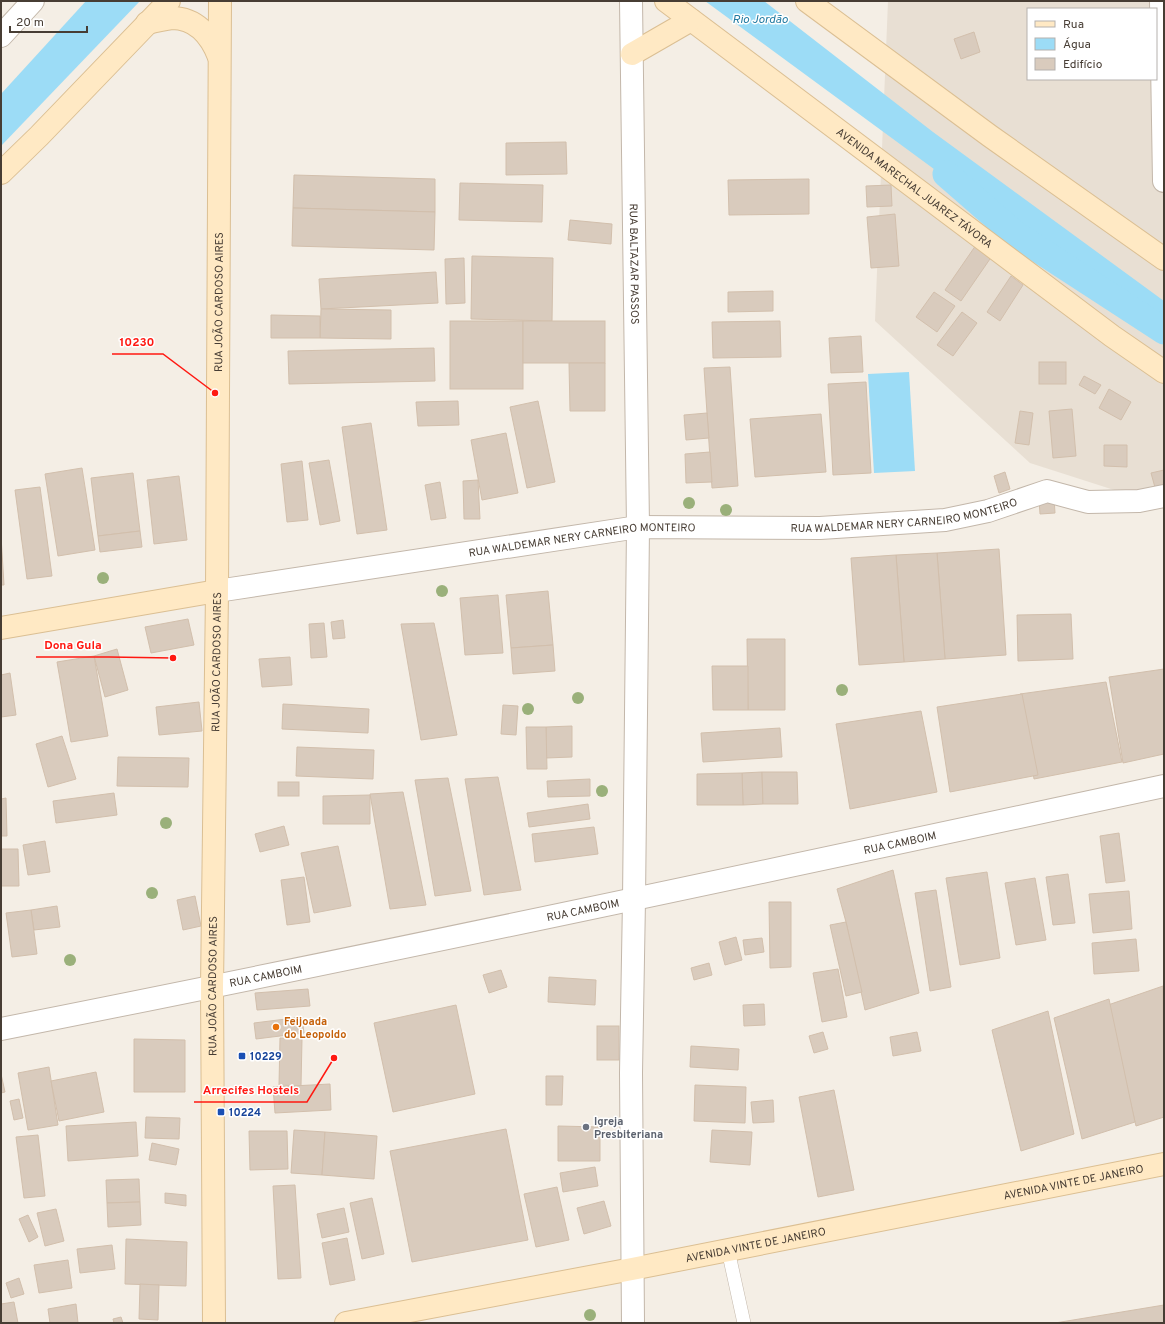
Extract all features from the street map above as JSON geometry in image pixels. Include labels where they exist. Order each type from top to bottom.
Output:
[{"type":"street","points":[[1,36],[34,1]]},
{"type":"street","points":[[1,173],[39,136],[169,1]]},
{"type":"street","name":"RUA JOÃO CARDOSO AIRES","points":[[214,1323],[212,987],[217,592],[220,1]]},
{"type":"street","name":"RUA BALTAZAR PASSOS","points":[[631,1],[638,527],[631,1073],[633,1323]]},
{"type":"street","name":"AVENIDA MARECHAL JUAREZ TÁVORA","points":[[666,1],[1100,326],[1164,372]]},
{"type":"street","points":[[807,1],[990,136],[1164,259]]},
{"type":"street","points":[[1161,1],[1164,181]]},
{"type":"street","points":[[147,23],[173,18],[193,24],[210,37],[220,57]]},
{"type":"street","points":[[632,54],[691,20]]},
{"type":"street","name":"RUA WALDEMAR NERY CARNEIRO MONTEIRO","points":[[1,628],[217,592],[638,527],[820,528],[945,520],[988,511],[1047,491],[1088,502],[1139,501],[1164,496]]},
{"type":"street","name":"RUA CAMBOIM","points":[[1,1029],[634,900],[1164,786]]},
{"type":"street","name":"AVENIDA VINTE DE JANEIRO","points":[[346,1323],[632,1270],[1164,1164]]},
{"type":"lane","points":[[728,1250],[744,1323]]},
{"type":"shaded area","points":[[888,1],[1164,1],[1164,506],[1030,463],[875,321]]},
{"type":"water","points":[[86,1],[140,1],[1,146],[1,94]]},
{"type":"water","name":"Rio Jordão","points":[[705,1],[764,1],[933,132],[1164,301],[1164,338]]},
{"type":"water","points":[[909,372],[915,471],[874,473],[868,374]]},
{"type":"building","points":[[974,32],[980,52],[961,59],[954,39]]},
{"type":"building","points":[[566,142],[567,174],[506,175],[506,143]]},
{"type":"building","points":[[294,175],[435,179],[435,212],[293,208]]},
{"type":"building","points":[[809,179],[809,214],[729,215],[728,180]]},
{"type":"building","points":[[460,183],[543,185],[542,222],[459,220]]},
{"type":"building","points":[[891,185],[892,206],[867,207],[866,186]]},
{"type":"building","points":[[293,208],[435,212],[434,250],[292,246]]},
{"type":"building","points":[[895,214],[899,266],[871,268],[867,217]]},
{"type":"building","points":[[570,220],[612,224],[611,244],[568,240]]},
{"type":"building","points":[[976,245],[992,256],[961,301],[945,290]]},
{"type":"building","points":[[472,256],[553,258],[552,321],[471,319]]},
{"type":"building","points":[[464,258],[465,303],[446,304],[445,259]]},
{"type":"building","points":[[436,272],[438,303],[321,309],[319,279]]},
{"type":"building","points":[[1011,276],[1023,285],[1000,321],[987,312]]},
{"type":"building","points":[[773,291],[773,311],[728,312],[728,292]]},
{"type":"building","points":[[934,292],[955,306],[937,332],[916,317]]},
{"type":"building","points":[[321,309],[391,310],[391,339],[320,338]]},
{"type":"building","points":[[962,312],[977,323],[953,356],[937,345]]},
{"type":"building","points":[[271,315],[320,316],[320,338],[271,338]]},
{"type":"building","points":[[450,321],[523,321],[523,389],[450,389]]},
{"type":"building","points":[[523,321],[605,321],[605,363],[523,363]]},
{"type":"building","points":[[780,321],[781,357],[713,358],[712,322]]},
{"type":"building","points":[[861,336],[863,372],[831,373],[829,338]]},
{"type":"building","points":[[434,348],[435,381],[289,384],[288,351]]},
{"type":"building","points":[[1039,362],[1066,362],[1066,384],[1039,384]]},
{"type":"building","points":[[569,363],[605,363],[605,411],[570,411]]},
{"type":"building","points":[[730,367],[738,486],[712,488],[704,368]]},
{"type":"building","points":[[1084,376],[1101,385],[1095,394],[1079,385]]},
{"type":"building","points":[[866,382],[871,473],[833,475],[828,384]]},
{"type":"building","points":[[1109,389],[1131,402],[1121,420],[1099,408]]},
{"type":"building","points":[[458,401],[459,425],[418,426],[416,402]]},
{"type":"building","points":[[538,401],[555,482],[527,488],[510,407]]},
{"type":"building","points":[[1072,409],[1076,456],[1053,458],[1049,411]]},
{"type":"building","points":[[1020,411],[1033,413],[1029,445],[1015,443]]},
{"type":"building","points":[[707,413],[709,438],[686,440],[684,415]]},
{"type":"building","points":[[821,414],[826,472],[755,477],[750,419]]},
{"type":"building","points":[[371,423],[387,530],[357,534],[342,427]]},
{"type":"building","points":[[506,433],[518,493],[482,500],[471,440]]},
{"type":"building","points":[[1104,445],[1127,445],[1127,467],[1104,466]]},
{"type":"building","points":[[710,452],[712,482],[686,483],[685,454]]},
{"type":"building","points":[[329,460],[340,521],[320,525],[309,463]]},
{"type":"building","points":[[302,461],[308,520],[287,522],[281,464]]},
{"type":"building","points":[[82,468],[95,550],[58,556],[45,474]]},
{"type":"building","points":[[1164,470],[1164,489],[1156,491],[1151,473]]},
{"type":"building","points":[[1005,472],[1010,489],[999,493],[994,476]]},
{"type":"building","points":[[133,473],[140,531],[98,536],[91,478]]},
{"type":"building","points":[[179,476],[187,540],[154,544],[147,480]]},
{"type":"building","points":[[478,480],[480,519],[464,519],[463,481]]},
{"type":"building","points":[[440,482],[446,518],[431,520],[425,485]]},
{"type":"building","points":[[40,487],[52,576],[27,579],[15,490]]},
{"type":"building","points":[[1054,498],[1055,513],[1040,514],[1039,499]]},
{"type":"building","points":[[140,531],[142,547],[100,552],[98,536]]},
{"type":"building","points":[[1,536],[4,585],[1,585]]},
{"type":"building","points":[[999,549],[1006,655],[945,659],[937,553]]},
{"type":"building","points":[[937,553],[945,659],[904,662],[896,555]]},
{"type":"building","points":[[896,555],[904,662],[859,665],[851,558]]},
{"type":"building","points":[[548,591],[553,645],[511,648],[506,595]]},
{"type":"building","points":[[498,595],[503,653],[465,655],[460,598]]},
{"type":"building","points":[[1071,614],[1073,659],[1018,661],[1017,615]]},
{"type":"building","points":[[188,619],[194,645],[151,653],[145,627]]},
{"type":"building","points":[[343,620],[345,638],[333,639],[331,622]]},
{"type":"building","points":[[324,623],[327,657],[311,658],[309,624]]},
{"type":"building","points":[[434,623],[457,735],[421,740],[401,624]]},
{"type":"building","points":[[747,639],[785,639],[785,710],[748,710]]},
{"type":"building","points":[[553,645],[555,671],[513,674],[511,648]]},
{"type":"building","points":[[117,649],[128,690],[105,697],[94,656]]},
{"type":"building","points":[[94,656],[108,736],[71,742],[57,662]]},
{"type":"building","points":[[290,657],[292,685],[262,687],[259,659]]},
{"type":"building","points":[[712,666],[748,666],[748,710],[713,710]]},
{"type":"building","points":[[1164,669],[1164,754],[1123,763],[1109,677]]},
{"type":"building","points":[[10,673],[16,715],[1,717],[1,675]]},
{"type":"building","points":[[1106,682],[1122,762],[1034,779],[1020,694]]},
{"type":"building","points":[[1022,694],[1038,775],[950,792],[937,707]]},
{"type":"building","points":[[199,702],[202,731],[159,735],[156,707]]},
{"type":"building","points":[[283,704],[369,709],[368,733],[282,729]]},
{"type":"building","points":[[503,705],[518,706],[516,735],[501,734]]},
{"type":"building","points":[[921,711],[937,792],[850,809],[836,724]]},
{"type":"building","points":[[572,726],[572,757],[546,758],[546,727]]},
{"type":"building","points":[[526,727],[546,727],[547,769],[527,769]]},
{"type":"building","points":[[780,728],[782,757],[703,762],[701,733]]},
{"type":"building","points":[[62,736],[76,779],[48,787],[36,744]]},
{"type":"building","points":[[297,747],[374,750],[373,779],[296,776]]},
{"type":"building","points":[[118,757],[189,758],[188,787],[117,786]]},
{"type":"building","points":[[762,772],[763,804],[743,805],[742,773]]},
{"type":"building","points":[[762,772],[797,772],[798,804],[763,804]]},
{"type":"building","points":[[742,773],[743,805],[697,805],[697,774]]},
{"type":"building","points":[[498,777],[521,890],[484,895],[465,779]]},
{"type":"building","points":[[448,778],[471,891],[435,896],[415,780]]},
{"type":"building","points":[[590,779],[590,796],[548,797],[547,781]]},
{"type":"building","points":[[278,782],[299,782],[299,796],[278,796]]},
{"type":"building","points":[[403,792],[426,905],[390,909],[370,794]]},
{"type":"building","points":[[114,793],[117,815],[56,823],[53,801]]},
{"type":"building","points":[[370,795],[370,824],[323,824],[323,796]]},
{"type":"building","points":[[6,798],[7,836],[1,836],[1,799]]},
{"type":"building","points":[[588,804],[590,819],[529,827],[527,813]]},
{"type":"building","points":[[284,826],[289,845],[260,852],[255,834]]},
{"type":"building","points":[[594,827],[598,854],[535,862],[532,834]]},
{"type":"building","points":[[1119,833],[1125,881],[1106,883],[1100,836]]},
{"type":"building","points":[[45,841],[50,872],[28,875],[23,845]]},
{"type":"building","points":[[338,846],[351,906],[314,913],[301,853]]},
{"type":"building","points":[[1,849],[18,849],[19,886],[1,886]]},
{"type":"building","points":[[893,870],[919,993],[865,1010],[846,922],[837,889]]},
{"type":"building","points":[[987,872],[1000,958],[960,965],[946,878]]},
{"type":"building","points":[[1068,874],[1075,923],[1053,925],[1046,877]]},
{"type":"building","points":[[304,877],[310,922],[287,925],[281,880]]},
{"type":"building","points":[[1035,878],[1046,940],[1016,945],[1005,883]]},
{"type":"building","points":[[936,890],[951,987],[930,991],[915,893]]},
{"type":"building","points":[[1129,891],[1132,929],[1093,933],[1089,894]]},
{"type":"building","points":[[195,896],[201,926],[183,930],[177,900]]},
{"type":"building","points":[[769,902],[791,902],[791,967],[770,968]]},
{"type":"building","points":[[57,906],[60,927],[34,930],[31,910]]},
{"type":"building","points":[[31,910],[37,954],[12,957],[6,913]]},
{"type":"building","points":[[846,922],[862,992],[846,996],[830,925]]},
{"type":"building","points":[[736,937],[742,960],[725,965],[719,942]]},
{"type":"building","points":[[762,938],[764,952],[745,955],[743,940]]},
{"type":"building","points":[[1136,939],[1139,971],[1094,974],[1092,943]]},
{"type":"building","points":[[709,963],[712,975],[694,980],[691,968]]},
{"type":"building","points":[[838,969],[847,1017],[822,1022],[813,973]]},
{"type":"building","points":[[501,970],[507,987],[489,993],[483,975]]},
{"type":"building","points":[[549,977],[596,980],[595,1005],[548,1002]]},
{"type":"building","points":[[1163,986],[1164,1117],[1136,1126],[1108,1005]]},
{"type":"building","points":[[308,989],[310,1006],[257,1010],[255,993]]},
{"type":"building","points":[[1109,999],[1135,1122],[1082,1139],[1054,1018]]},
{"type":"building","points":[[764,1004],[765,1025],[744,1026],[743,1005]]},
{"type":"building","points":[[456,1005],[475,1094],[393,1112],[374,1023]]},
{"type":"building","points":[[1048,1011],[1074,1134],[1021,1151],[992,1030]]},
{"type":"building","points":[[302,1017],[304,1033],[256,1039],[254,1023]]},
{"type":"building","points":[[597,1026],[619,1026],[619,1060],[597,1060]]},
{"type":"building","points":[[823,1032],[828,1049],[814,1053],[809,1036]]},
{"type":"building","points":[[917,1032],[921,1051],[893,1056],[890,1037]]},
{"type":"building","points":[[280,1038],[302,1039],[301,1086],[279,1085]]},
{"type":"building","points":[[134,1039],[185,1040],[185,1092],[134,1092]]},
{"type":"building","points":[[691,1046],[739,1049],[738,1070],[690,1067]]},
{"type":"building","points":[[49,1067],[58,1125],[28,1130],[18,1073]]},
{"type":"building","points":[[96,1072],[104,1112],[59,1121],[51,1081]]},
{"type":"building","points":[[1,1074],[5,1092],[1,1093]]},
{"type":"building","points":[[546,1076],[563,1076],[562,1105],[546,1105]]},
{"type":"building","points":[[330,1084],[331,1110],[275,1113],[273,1087]]},
{"type":"building","points":[[695,1085],[746,1087],[745,1123],[694,1121]]},
{"type":"building","points":[[834,1090],[854,1190],[818,1197],[799,1097]]},
{"type":"building","points":[[19,1099],[23,1118],[14,1120],[10,1101]]},
{"type":"building","points":[[773,1100],[774,1122],[753,1123],[751,1102]]},
{"type":"building","points":[[146,1117],[180,1118],[179,1139],[145,1138]]},
{"type":"building","points":[[136,1122],[138,1156],[68,1161],[66,1126]]},
{"type":"building","points":[[558,1126],[600,1127],[600,1161],[558,1161]]},
{"type":"building","points":[[506,1129],[528,1240],[412,1262],[390,1151]]},
{"type":"building","points":[[294,1130],[325,1132],[322,1175],[291,1173]]},
{"type":"building","points":[[712,1130],[752,1132],[750,1165],[710,1162]]},
{"type":"building","points":[[249,1131],[287,1131],[288,1169],[250,1170]]},
{"type":"building","points":[[325,1132],[377,1136],[374,1179],[322,1175]]},
{"type":"building","points":[[38,1135],[45,1196],[24,1198],[16,1137]]},
{"type":"building","points":[[152,1143],[179,1149],[176,1165],[149,1160]]},
{"type":"building","points":[[595,1167],[598,1186],[563,1192],[560,1173]]},
{"type":"building","points":[[139,1179],[140,1202],[107,1203],[106,1180]]},
{"type":"building","points":[[295,1185],[301,1278],[278,1279],[273,1186]]},
{"type":"building","points":[[557,1187],[569,1240],[536,1247],[524,1194]]},
{"type":"building","points":[[165,1193],[186,1195],[186,1206],[165,1203]]},
{"type":"building","points":[[372,1198],[384,1254],[362,1259],[350,1203]]},
{"type":"building","points":[[604,1201],[611,1226],[584,1234],[577,1208]]},
{"type":"building","points":[[140,1202],[141,1225],[108,1227],[107,1203]]},
{"type":"building","points":[[344,1208],[349,1232],[322,1238],[317,1214]]},
{"type":"building","points":[[56,1209],[64,1241],[45,1246],[37,1213]]},
{"type":"building","points":[[28,1215],[38,1237],[29,1242],[19,1219]]},
{"type":"building","points":[[347,1238],[355,1280],[330,1285],[322,1243]]},
{"type":"building","points":[[126,1239],[187,1242],[186,1286],[125,1284]]},
{"type":"building","points":[[112,1245],[115,1269],[80,1273],[77,1249]]},
{"type":"building","points":[[68,1260],[72,1288],[39,1293],[34,1265]]},
{"type":"building","points":[[19,1278],[24,1294],[11,1298],[6,1283]]},
{"type":"building","points":[[140,1284],[159,1285],[158,1320],[139,1319]]},
{"type":"building","points":[[14,1302],[18,1323],[1,1323],[1,1304]]},
{"type":"building","points":[[76,1304],[78,1323],[50,1323],[48,1309]]},
{"type":"building","points":[[1164,1305],[1164,1323],[1055,1323]]},
{"type":"building","points":[[121,1317],[123,1323],[114,1323],[113,1319]]},
{"type":"waterway","points":[[946,174],[1015,234],[1164,331]]},
{"type":"place","name":"10230","points":[[215,393]]},
{"type":"place","name":"Dona Gula","points":[[173,658]]},
{"type":"place","name":"Feijoada do Leopoldo","points":[[276,1027]]},
{"type":"place","name":"10229","points":[[242,1056]]},
{"type":"place","name":"Arrecifes Hostels","points":[[334,1058]]},
{"type":"place","name":"10224","points":[[221,1112]]},
{"type":"place","name":"Igreja Presbiteriana","points":[[586,1127]]}]
